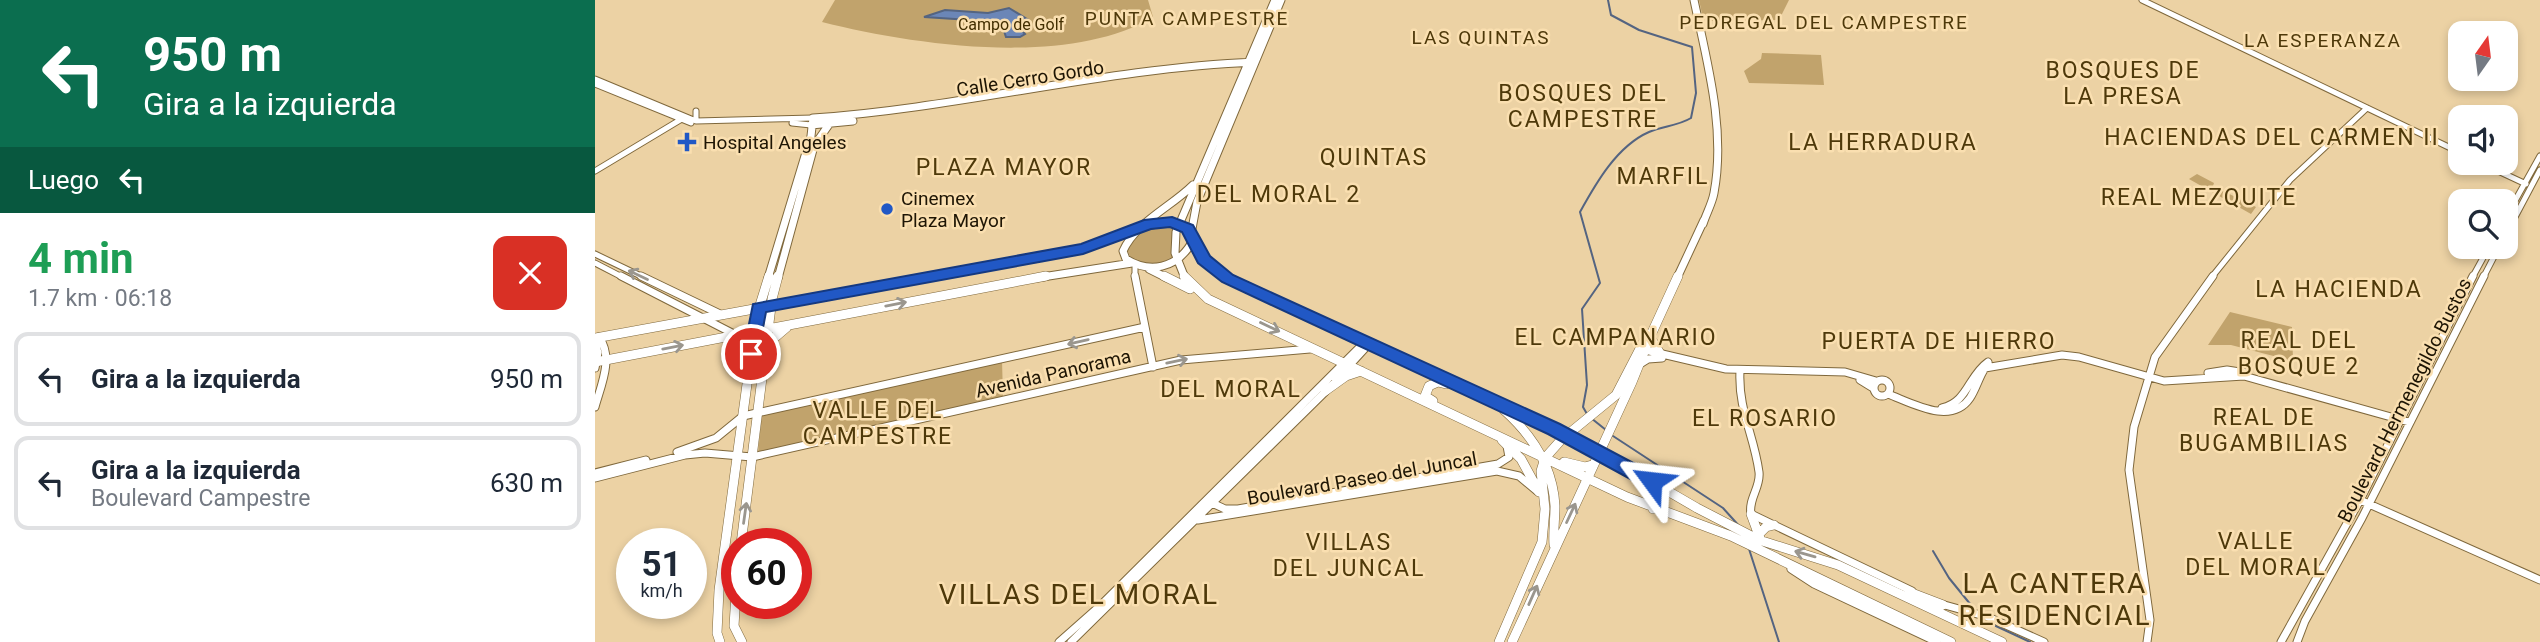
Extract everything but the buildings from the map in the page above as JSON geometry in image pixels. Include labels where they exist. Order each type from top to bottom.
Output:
[{"type":"main road","points":[[1146,268],[1157,268],[1176,262],[1187,252],[1197,201],[1275,0]]},
{"type":"main road","points":[[1208,299],[1185,280],[1176,262],[1174,242],[1179,223],[1221,125],[1281,0]]},
{"type":"main road","points":[[1499,642],[1538,556],[1544,531],[1541,471],[1545,457],[1578,425],[1616,395],[1650,337],[1712,200],[1716,169],[1714,97],[1694,0]]},
{"type":"main road","points":[[1232,63],[1253,51]]},
{"type":"main road","name":"Calle Cerro Gordo","points":[[812,122],[844,120],[1177,70],[1232,63],[1250,65]]},
{"type":"main road","points":[[1213,119],[1221,125]]},
{"type":"main road","points":[[821,134],[844,120]]},
{"type":"main road","points":[[720,642],[717,633],[719,590],[759,308],[814,146],[831,121]]},
{"type":"main road","points":[[743,528],[767,329],[812,122]]},
{"type":"main road","points":[[1133,264],[1126,258],[1124,247],[1141,228],[1171,208],[1199,177]]},
{"type":"main road","points":[[596,338],[1083,249],[1157,222],[1179,223],[1208,264],[1227,279],[1566,436],[1603,445],[1635,472],[1734,533]]},
{"type":"main road","points":[[599,361],[1089,268],[1133,264],[1653,509],[1838,565],[2002,642]]},
{"type":"main road","points":[[751,352],[766,348],[780,331],[798,323]]},
{"type":"main road","points":[[736,335],[751,352]]},
{"type":"main road","points":[[1650,337],[1661,355]]},
{"type":"main road","points":[[1512,642],[1639,365],[1643,350]]},
{"type":"main road","points":[[1325,391],[1346,376],[1361,371]]},
{"type":"main road","points":[[1456,415],[1425,396],[1431,385],[1479,395]]},
{"type":"main road","points":[[1494,402],[1525,430],[1545,457],[1554,497],[1554,547]]},
{"type":"main road","points":[[1554,429],[1578,425]]},
{"type":"main road","points":[[1489,430],[1521,459],[1542,496]]},
{"type":"main road","points":[[1553,447],[1558,463]]},
{"type":"main road","points":[[1558,463],[1592,465]]},
{"type":"main road","points":[[1580,492],[1587,486],[1601,485]]},
{"type":"main road","points":[[1653,509],[1653,495],[1661,490],[1668,491]]},
{"type":"main road","points":[[1751,514],[1759,540],[1776,557],[1951,642]]},
{"type":"main road","points":[[1759,540],[1766,527],[1774,525]]},
{"type":"main road","points":[[1858,574],[1885,581],[1943,605]]},
{"type":"main road","points":[[734,619],[734,626],[742,642]]},
{"type":"street","points":[[2142,0],[2448,147]]},
{"type":"street","points":[[595,82],[669,116],[696,121],[812,122]]},
{"type":"street","points":[[595,82],[704,126],[812,122]]},
{"type":"street","points":[[2147,642],[2150,620],[2129,470],[2134,427],[2149,375],[2162,344],[2255,222],[2290,180],[2367,108]]},
{"type":"street","points":[[696,111],[696,121]]},
{"type":"street","points":[[664,126],[669,116]]},
{"type":"street","points":[[595,170],[681,118]]},
{"type":"street","points":[[595,170],[681,118]]},
{"type":"street","points":[[2518,207],[2540,156]]},
{"type":"street","points":[[2518,200],[2540,170]]},
{"type":"street","points":[[2507,175],[2528,185]]},
{"type":"street","points":[[595,254],[722,315]]},
{"type":"street","name":"Boulevard Hermenegildo Bustos","points":[[2281,642],[2360,500],[2483,259]]},
{"type":"street","name":"Boulevard Hermenegildo Bustos","points":[[2297,642],[2493,259]]},
{"type":"street","points":[[595,263],[736,335]]},
{"type":"street","points":[[1133,264],[1153,367]]},
{"type":"street","name":"Avenida Panorama","points":[[595,475],[703,445],[726,432],[743,416],[1145,327]]},
{"type":"street","points":[[595,407],[599,361],[596,338]]},
{"type":"street","points":[[1059,642],[1102,604],[1182,522],[1366,344]]},
{"type":"street","name":"Avenida Panorama","points":[[595,475],[689,454],[716,453],[736,460],[752,457],[1198,358],[1315,348]]},
{"type":"street","points":[[1643,350],[1740,372]]},
{"type":"street","points":[[1875,385],[1879,394],[1889,392],[1934,411],[1955,411],[1968,401],[1985,368],[1993,364],[2053,356],[2079,357],[2149,375],[2178,379],[2245,376],[2366,407],[2399,420]]},
{"type":"street","points":[[1639,365],[1648,359],[1659,358],[1718,372],[1844,376],[1875,385],[1885,382],[1889,392]]},
{"type":"street","points":[[1071,642],[1178,534],[1252,465],[1325,391],[1347,364]]},
{"type":"street","points":[[1740,372],[1739,396],[1759,474],[1758,486],[1749,504],[1751,514],[1943,605],[1979,615],[2044,642]]},
{"type":"street","points":[[2366,407],[2399,420],[2410,420]]},
{"type":"street","points":[[1252,465],[1272,440],[1272,436]]},
{"type":"street","name":"Boulevard Paseo del Juncal","points":[[1182,522],[1498,464],[1509,457],[1506,444]]},
{"type":"street","name":"Boulevard Paseo del Juncal","points":[[1212,503],[1231,510],[1497,471],[1515,474],[1542,496]]},
{"type":"street","points":[[2360,500],[2540,580]]},
{"type":"street","points":[[1776,557],[1814,584],[1937,642]]},
{"type":"green space","name":"Campo de Golf","points":[[835,0],[1148,0],[1153,17],[1118,33],[1078,43],[990,47],[901,38],[822,22]]},
{"type":"green space","points":[[1699,0],[1789,0],[1779,20],[1706,21]]},
{"type":"green space","points":[[1762,53],[1821,55],[1824,85],[1749,83],[1744,71],[1761,59]]},
{"type":"green space","points":[[2197,174],[2214,183],[2213,186],[2256,207],[2251,214],[2189,179]]},
{"type":"green space","points":[[1158,225],[1176,225],[1171,243],[1173,261],[1156,266],[1132,261],[1127,249],[1132,239],[1143,230]]},
{"type":"green space","points":[[2230,312],[2292,327],[2293,361],[2231,345],[2208,345]]},
{"type":"green space","points":[[1002,360],[1003,397],[758,453],[762,413]]},
{"type":"water","points":[[1009,8],[1027,19],[1018,26],[1025,34],[1020,37],[1006,37],[1001,22],[924,17],[945,10],[988,13]]},
{"type":"waterway","points":[[1587,414],[1583,407],[1587,385],[1582,309],[1600,283],[1580,212],[1600,178],[1627,146],[1649,132],[1691,118],[1696,93],[1692,47],[1639,30],[1611,15],[1608,0]]},
{"type":"waterway","points":[[1591,418],[1606,430]]},
{"type":"waterway","points":[[1613,436],[1723,508],[1741,528]]},
{"type":"waterway","points":[[1749,549],[1779,642]]},
{"type":"waterway","points":[[1933,551],[1949,578],[1975,610]]},
{"type":"waterway","points":[[1983,620],[2030,642]]},
{"type":"place","name":"Hospital Angeles","points":[[687,142]]},
{"type":"place","name":"Cinemex Plaza Mayor","points":[[887,209]]},
{"type":"district","name":"PUNTA CAMPESTRE","points":[[1187,18]]},
{"type":"district","name":"PEDREGAL DEL CAMPESTRE","points":[[1824,22]]},
{"type":"district","name":"LAS QUINTAS","points":[[1481,37]]},
{"type":"district","name":"LA ESPERANZA","points":[[2323,40]]},
{"type":"district","name":"BOSQUES DE LA PRESA","points":[[2123,83]]},
{"type":"district","name":"BOSQUES DEL CAMPESTRE","points":[[1583,106]]},
{"type":"district","name":"HACIENDAS DEL CARMEN II","points":[[2272,137]]},
{"type":"district","name":"LA HERRADURA","points":[[1883,142]]},
{"type":"district","name":"QUINTAS","points":[[1374,157]]},
{"type":"district","name":"PLAZA MAYOR","points":[[1004,167]]},
{"type":"district","name":"MARFIL","points":[[1663,176]]},
{"type":"district","name":"DEL MORAL 2","points":[[1279,194]]},
{"type":"district","name":"REAL MEZQUITE","points":[[2199,197]]},
{"type":"district","name":"LA HACIENDA","points":[[2339,289]]},
{"type":"district","name":"EL CAMPANARIO","points":[[1616,337]]},
{"type":"district","name":"PUERTA DE HIERRO","points":[[1939,341]]},
{"type":"district","name":"REAL DEL BOSQUE 2","points":[[2299,353]]},
{"type":"district","name":"DEL MORAL","points":[[1231,389]]},
{"type":"district","name":"EL ROSARIO","points":[[1765,418]]},
{"type":"district","name":"VALLE DEL CAMPESTRE","points":[[878,423]]},
{"type":"district","name":"REAL DE BUGAMBILIAS","points":[[2264,430]]},
{"type":"district","name":"VALLE DEL MORAL","points":[[2256,554]]},
{"type":"district","name":"VILLAS DEL JUNCAL","points":[[1349,555]]},
{"type":"district","name":"VILLAS DEL MORAL","points":[[1079,594]]},
{"type":"district","name":"LA CANTERA RESIDENCIAL","points":[[2055,599]]},
{"type":"route","points":[[751,354],[755,318],[759,308],[1083,249],[1150,224],[1172,222],[1188,228],[1204,260],[1227,279],[1554,429],[1652,481]]}]
